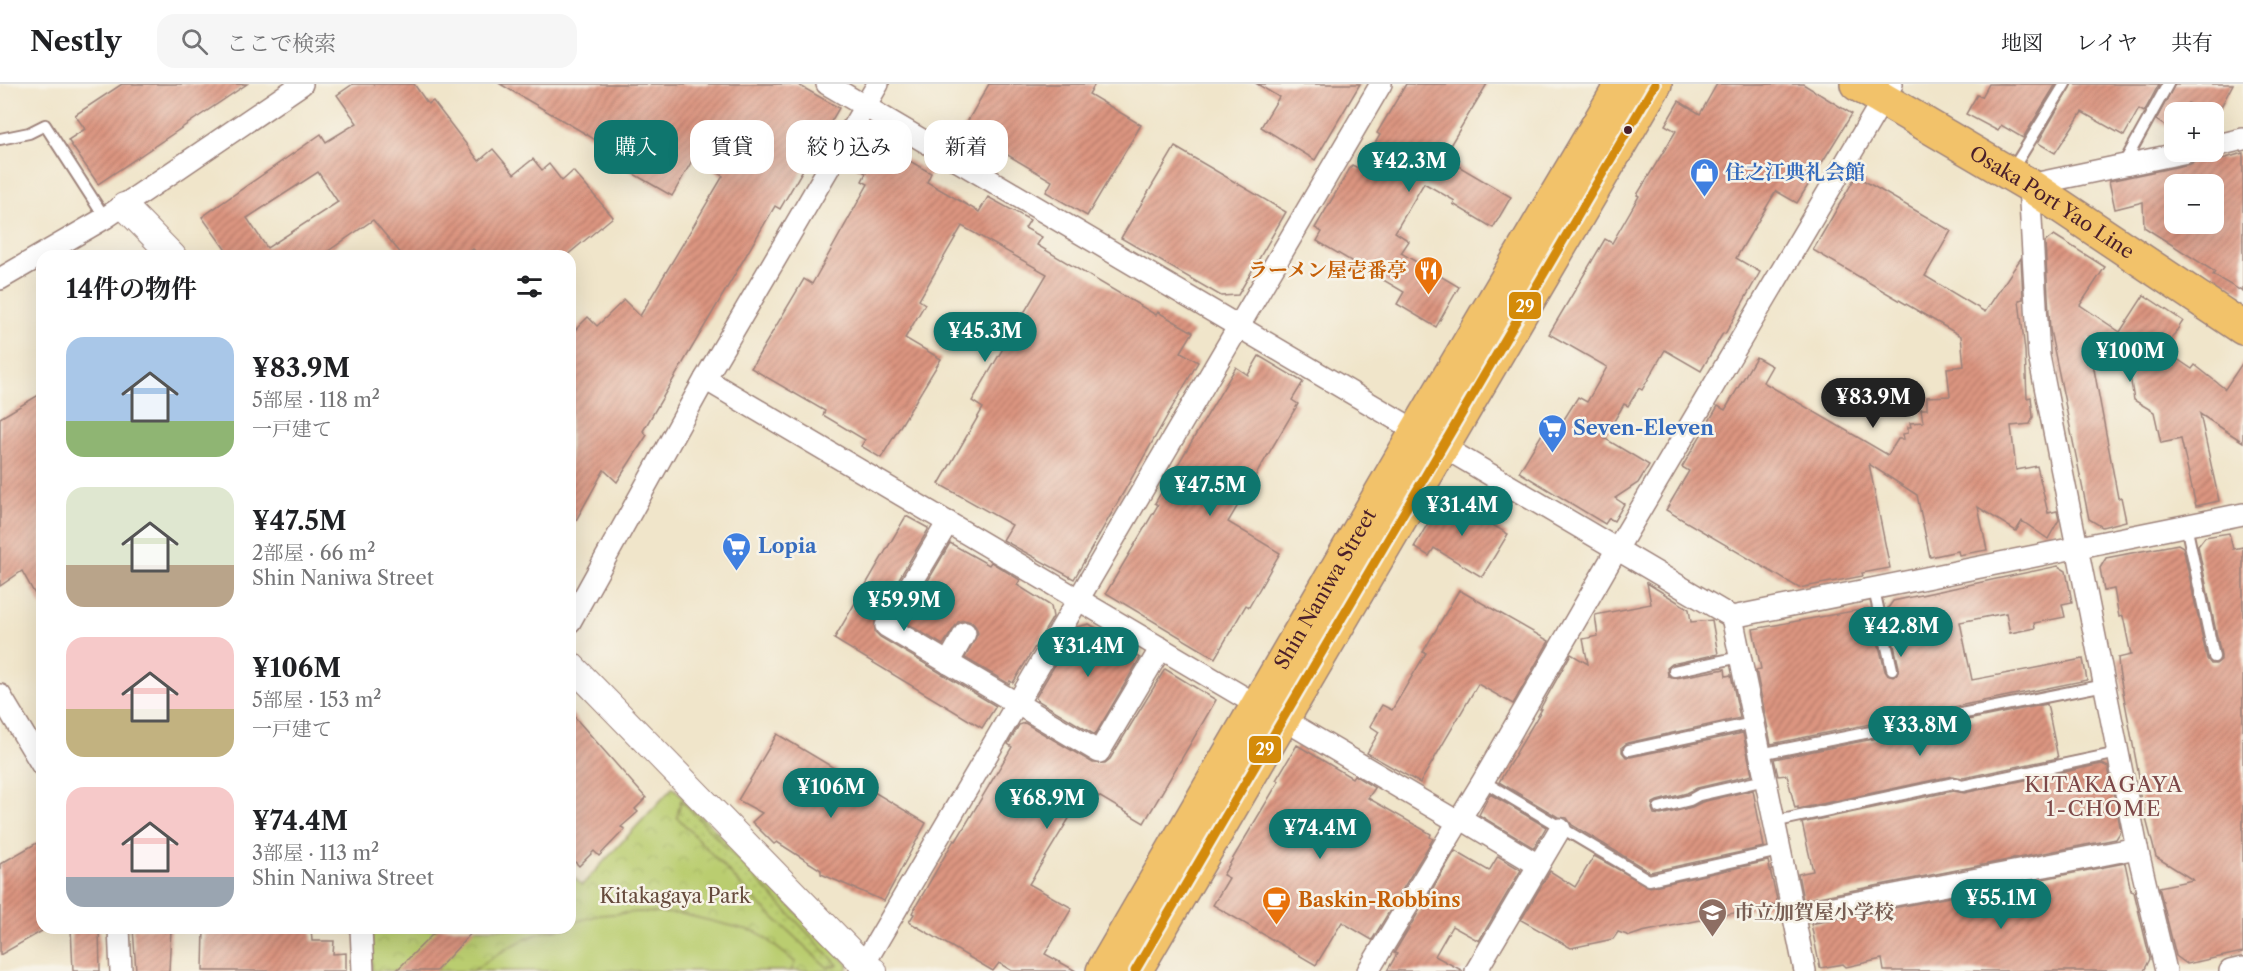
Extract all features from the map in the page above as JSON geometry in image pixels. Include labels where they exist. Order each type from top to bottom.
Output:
[{"type":"main road","name":"Shin Naniwa Street","points":[[1136,971],[1270,712],[1429,438],[1622,84]]},
{"type":"main road","name":"Shin Naniwa Street","points":[[1429,438],[1655,84]]},
{"type":"main road","name":"Osaka Port Yao Line","points":[[1878,89],[2243,328]]},
{"type":"main road","name":"Shin Naniwa Street","points":[[1102,971],[1270,712]]},
{"type":"street","points":[[50,250],[115,212],[302,84]]},
{"type":"street","points":[[827,84],[1732,617],[2243,514]]},
{"type":"street","points":[[576,610],[705,379],[878,84]]},
{"type":"street","points":[[576,670],[866,969],[1018,704],[1381,84]]},
{"type":"street","points":[[1368,971],[1483,781],[1878,89]]},
{"type":"street","points":[[2224,144],[2243,140]]},
{"type":"street","points":[[2164,157],[2019,180],[2039,356],[2137,848],[2166,971]]},
{"type":"street","points":[[115,212],[165,250]]},
{"type":"street","points":[[0,279],[36,258]]},
{"type":"street","points":[[705,379],[1270,712],[1538,865]]},
{"type":"street","points":[[948,522],[886,626],[948,663],[1099,752],[1161,648]]},
{"type":"street","points":[[1732,617],[1805,971]]},
{"type":"street","points":[[948,663],[965,633]]},
{"type":"street","points":[[0,695],[36,755]]},
{"type":"street","points":[[1476,971],[1560,828]]},
{"type":"street","points":[[1792,915],[2137,848]]},
{"type":"street","points":[[119,934],[121,971]]},
{"type":"street","points":[[361,934],[363,971]]},
{"type":"street","points":[[2230,971],[2243,968]]},
{"type":"lane","points":[[2019,180],[2065,84]]},
{"type":"lane","points":[[2123,165],[2168,84]]},
{"type":"lane","points":[[0,139],[28,133],[45,124],[115,212]]},
{"type":"lane","points":[[2186,525],[2214,657]]},
{"type":"lane","points":[[1874,590],[1892,669]]},
{"type":"lane","points":[[1674,671],[1740,657]]},
{"type":"lane","points":[[1760,754],[2105,685]]},
{"type":"lane","points":[[1629,750],[1754,723]]},
{"type":"lane","points":[[1773,822],[1954,783],[1962,786],[2118,753]]},
{"type":"lane","points":[[1659,808],[1690,800],[1699,795],[1765,780]]},
{"type":"lane","points":[[1483,781],[1649,880],[1779,850]]},
{"type":"green space","name":"Kitakagaya Park","points":[[673,787],[849,965],[846,971],[372,971],[370,934],[576,934],[576,880],[582,885]]},
{"type":"green space","points":[[681,800],[838,965],[827,967],[758,903],[677,817]]},
{"type":"green space","points":[[638,912],[682,914],[757,932],[795,962],[791,971],[473,971],[531,936],[576,934],[576,921],[600,915]]},
{"type":"building","points":[[122,84],[247,84],[98,184],[68,140],[85,129],[75,115]]},
{"type":"building","points":[[353,84],[414,84],[428,104],[433,101],[479,161],[493,149],[514,174],[533,159],[542,170],[549,164],[562,181],[573,171],[613,217],[573,250],[398,250],[373,220],[330,250],[226,250],[202,217],[321,134],[326,142],[357,123],[337,95]],"holes":[[[318,172],[338,202],[267,248],[247,218]]]},
{"type":"building","points":[[500,84],[797,84],[839,108],[832,120],[786,120],[786,174],[800,174],[780,209],[775,206],[643,431],[647,435],[617,482],[604,470],[576,520],[576,329],[588,317],[597,326],[624,300],[640,316],[723,176],[719,174],[774,174],[774,120],[690,120],[690,164],[672,196],[634,174],[678,174],[678,120],[594,120],[594,139]]},
{"type":"building","points":[[989,84],[1095,84],[1089,94],[1141,125],[1087,216],[1046,192],[1052,181],[1008,155],[1008,120],[968,120]]},
{"type":"building","points":[[1257,84],[1360,84],[1315,160],[1261,127],[1279,97]]},
{"type":"building","points":[[1406,84],[1487,84],[1443,157],[1511,197],[1493,228],[1453,204],[1455,201],[1424,183],[1395,232],[1409,241],[1401,253],[1459,287],[1436,327],[1397,304],[1404,292],[1317,241],[1322,232],[1315,228],[1352,165],[1360,169],[1380,135],[1377,133]]},
{"type":"building","points":[[1717,84],[1803,84],[1852,114],[1797,203],[1776,191],[1736,258],[1760,272],[1701,371],[1665,350],[1642,390],[1639,388],[1628,406],[1624,404],[1604,438],[1649,465],[1638,483],[1615,498],[1624,504],[1614,521],[1609,518],[1605,524],[1519,472],[1548,424],[1551,426],[1556,417],[1563,421],[1578,397],[1587,402],[1607,367],[1549,334],[1605,239],[1612,243],[1639,196],[1637,195],[1676,131],[1665,125],[1679,101],[1700,114]]},
{"type":"building","points":[[1989,84],[2056,84],[2023,138],[2001,125],[1998,131],[1966,114],[1977,95],[1982,97]]},
{"type":"building","points":[[2072,84],[2159,84],[2144,112],[2139,109],[2124,136],[2082,112],[2055,153],[2038,143]]},
{"type":"building","points":[[2175,84],[2233,84],[2223,102],[2166,102]]},
{"type":"building","points":[[2164,105],[2164,125],[2156,120]]},
{"type":"building","points":[[1175,147],[1286,212],[1238,295],[1221,296],[1121,238]]},
{"type":"building","points":[[2243,153],[2243,292],[2213,275],[2215,272],[2144,227],[2143,202],[2115,209],[2109,181],[2190,164],[2224,162],[2224,158]]},
{"type":"building","points":[[912,162],[924,169],[924,174],[931,174],[927,182],[979,212],[988,197],[1030,220],[1025,228],[1042,237],[1037,245],[1156,315],[1158,312],[1193,332],[1181,352],[1198,362],[1074,579],[1003,540],[1012,525],[939,484],[983,408],[972,401],[1047,274],[962,226],[919,300],[925,304],[905,338],[941,359],[881,458],[861,446],[865,440],[823,415],[825,411],[751,368],[804,279],[812,284],[868,184],[862,181],[866,174],[912,174]]},
{"type":"building","points":[[1856,176],[1951,231],[1925,276],[1985,312],[2021,258],[2023,299],[2019,300],[2025,351],[2027,398],[2031,397],[2033,417],[2030,424],[2011,426],[2016,470],[2037,466],[2048,513],[2057,511],[2059,520],[2048,539],[2022,521],[2016,531],[1978,507],[1987,550],[1959,555],[1958,551],[1930,557],[1917,495],[1869,464],[1890,568],[1862,573],[1863,576],[1799,588],[1666,510],[1689,471],[1682,467],[1718,406],[1725,410],[1756,357],[1772,366],[1763,382],[1888,455],[1898,439],[1904,439],[1903,434],[1908,433],[1910,423],[1923,422],[1921,409],[1927,409],[1927,397],[1950,396],[1947,368],[1964,366],[1961,336],[1813,250]]},
{"type":"building","points":[[2054,235],[2105,267],[2080,305],[2120,332],[2144,295],[2183,321],[2164,350],[2192,369],[2195,365],[2225,389],[2243,362],[2243,442],[2200,414],[2219,501],[2196,506],[2181,439],[2161,443],[2154,412],[2134,400],[2128,364],[2088,337],[2118,498],[2121,497],[2126,521],[2102,527],[2089,519],[2050,330],[2045,242]]},
{"type":"building","points":[[1259,356],[1303,382],[1292,400],[1298,404],[1228,522],[1280,553],[1249,607],[1246,605],[1215,658],[1106,593],[1158,505],[1155,503],[1236,367],[1248,375]]},
{"type":"building","points":[[36,397],[36,596],[22,571],[0,586],[0,418]]},
{"type":"building","points":[[1444,496],[1508,534],[1482,577],[1434,548],[1429,556],[1414,547]]},
{"type":"building","points":[[906,516],[928,530],[875,619],[875,632],[996,706],[982,728],[834,639]]},
{"type":"building","points":[[2229,533],[2233,549],[2243,547],[2243,952],[2187,964],[2176,956],[2159,887],[2193,880],[2156,857],[2137,784],[2141,787],[2119,671],[2118,658],[2131,655],[2123,616],[2119,617],[2114,589],[2104,591],[2100,568],[2106,558],[2178,544],[2183,547],[2207,659],[2211,664],[2216,664],[2221,660],[2221,655],[2198,546],[2205,537]]},
{"type":"building","points":[[950,543],[989,565],[991,562],[1020,580],[1017,585],[1051,606],[1053,617],[1013,683],[1010,681],[1009,684],[965,658],[978,633],[972,622],[964,620],[958,622],[943,645],[904,622]]},
{"type":"building","points":[[2058,566],[2066,571],[2072,602],[2062,604],[2065,617],[2034,623],[2035,628],[2010,633],[2006,613],[1960,622],[1972,680],[2083,659],[2087,680],[1771,744],[1756,670],[1761,669],[1753,629],[1870,608],[1885,671],[1893,676],[1897,674],[1899,667],[1886,611],[1893,601]]},
{"type":"building","points":[[1647,583],[1689,609],[1691,622],[1712,620],[1718,654],[1672,664],[1667,668],[1668,676],[1676,678],[1725,669],[1726,676],[1731,675],[1740,718],[1627,743],[1622,747],[1622,752],[1626,757],[1631,757],[1743,733],[1752,775],[1697,788],[1657,801],[1653,803],[1652,809],[1654,814],[1661,815],[1753,790],[1764,847],[1650,872],[1572,825],[1567,818],[1558,817],[1499,782],[1571,654],[1588,664],[1583,639],[1598,636],[1595,615],[1651,604]]},
{"type":"building","points":[[1459,590],[1549,641],[1513,704],[1478,684],[1420,783],[1367,753],[1379,732],[1370,726],[1382,705],[1392,710],[1426,653],[1423,652]]},
{"type":"building","points":[[1089,624],[1135,651],[1133,654],[1140,658],[1095,735],[1037,700],[1036,697],[1077,627]]},
{"type":"building","points":[[1165,669],[1216,700],[1144,823],[1087,789],[1029,884],[1072,908],[1045,954],[1076,971],[1012,971],[999,963],[993,971],[909,922],[954,840],[956,841],[1012,747],[1008,744],[1019,725],[1025,723],[1093,763],[1105,763],[1110,759]]},
{"type":"building","points":[[2047,704],[2058,758],[1963,778],[1952,776],[1798,809],[1798,807],[1795,808],[1787,775],[1778,776],[1774,759]]},
{"type":"building","points":[[576,719],[646,798],[635,809],[638,812],[621,827],[625,829],[599,856],[594,851],[579,866],[576,863]]},
{"type":"building","points":[[777,734],[926,823],[884,901],[821,874],[821,870],[777,842],[774,844],[752,822],[762,813],[738,800]]},
{"type":"building","points":[[1297,745],[1352,778],[1354,775],[1375,788],[1368,798],[1431,834],[1430,837],[1433,839],[1372,940],[1342,922],[1316,965],[1213,905],[1229,878],[1223,875],[1279,781],[1276,780]]},
{"type":"building","points":[[2102,764],[2108,767],[2121,831],[2116,839],[1803,900],[1798,874],[1813,871],[1802,823],[1953,791],[1964,793]]},
{"type":"building","points":[[1490,794],[1546,827],[1534,848],[1479,815]]},
{"type":"building","points":[[36,843],[37,934],[0,955],[0,864]]},
{"type":"building","points":[[1455,851],[1489,871],[1498,856],[1521,870],[1479,941],[1452,926],[1435,956],[1463,971],[1387,971],[1397,954],[1394,953]]},
{"type":"building","points":[[1594,856],[1650,887],[1768,861],[1778,904],[1630,936],[1618,932],[1613,939],[1571,948],[1521,920],[1550,871],[1575,887]]},
{"type":"building","points":[[2125,863],[2150,959],[2144,971],[1884,971],[1882,959],[1846,967],[1843,964],[1820,968],[1811,924]]},
{"type":"building","points":[[71,934],[99,934],[100,971],[73,971]]},
{"type":"building","points":[[133,934],[171,934],[169,971],[136,971]]},
{"type":"building","points":[[204,934],[311,934],[312,941],[334,941],[333,954],[346,953],[346,971],[203,971]]},
{"type":"building","points":[[433,934],[470,934],[436,971],[396,971]]},
{"type":"transit line","name":"29","points":[[1135,971],[1655,84]]},
{"type":"place","name":"住之江典礼会館","points":[[1704,198]]},
{"type":"place","name":"ラーメン屋壱番亭","points":[[1428,296]]},
{"type":"place","name":"Seven-Eleven","points":[[1552,454]]},
{"type":"place","name":"Lopia","points":[[737,572]]},
{"type":"place","name":"Baskin-Robbins","points":[[1277,926]]},
{"type":"place","name":"市立加賀屋小学校","points":[[1713,938]]},
{"type":"district","name":"KITAKAGAYA 1-CHOME","points":[[2104,797]]}]
